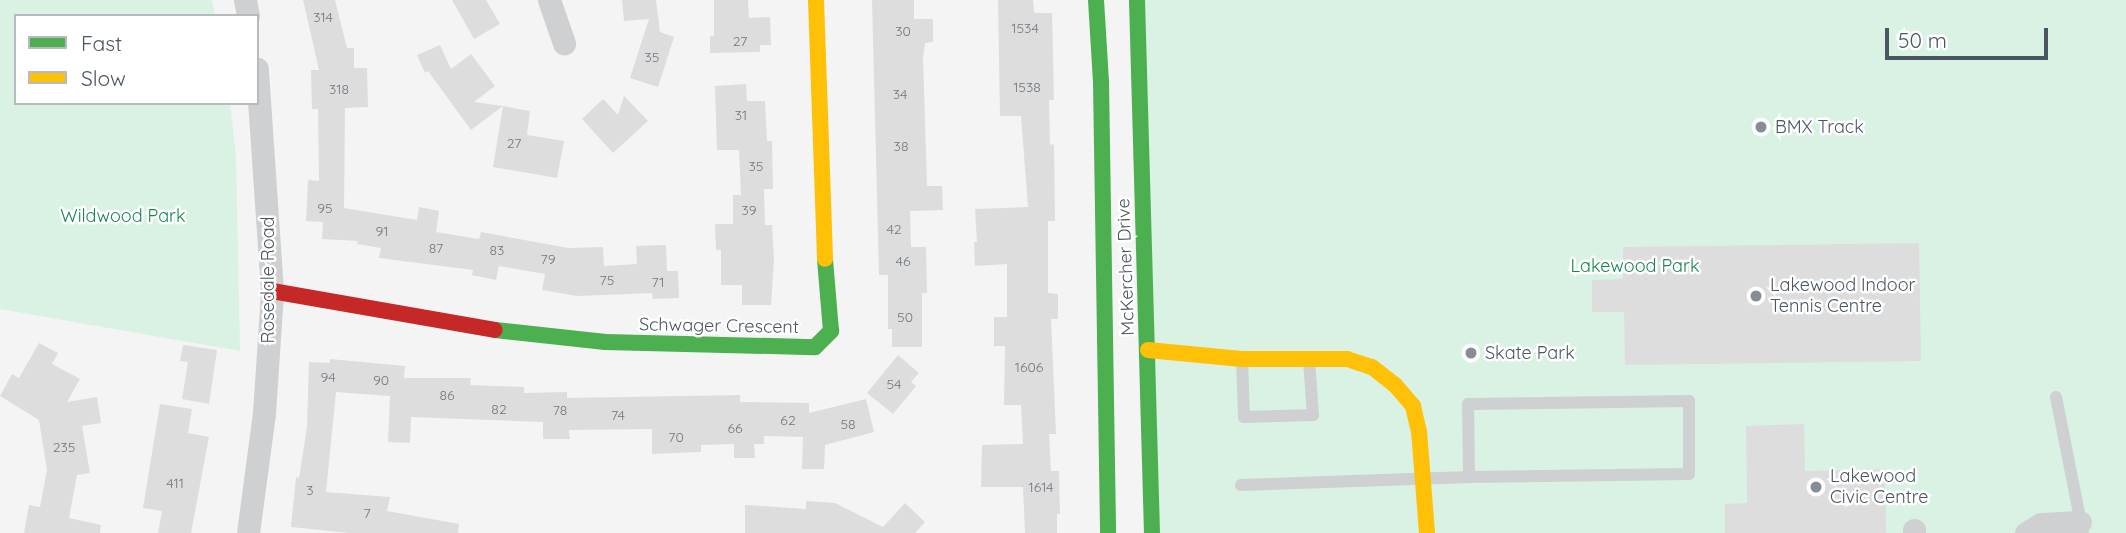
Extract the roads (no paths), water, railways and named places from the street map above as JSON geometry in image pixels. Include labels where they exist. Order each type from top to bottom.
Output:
[{"type":"street","points":[[549,0],[564,43]]},
{"type":"street","name":"Schwager Crescent","points":[[272,291],[495,330],[605,342],[815,347],[831,331],[816,0]]},
{"type":"street","name":"McKercher Drive","points":[[1096,0],[1101,82],[1108,533]]},
{"type":"street","name":"McKercher Drive","points":[[1137,0],[1152,533]]},
{"type":"street","name":"Rosedale Road","points":[[248,533],[264,413],[272,291],[259,99]]},
{"type":"street","points":[[1148,350],[1242,359],[1347,359],[1372,367],[1395,385],[1413,406],[1427,533]]},
{"type":"street","points":[[2026,533],[2041,524],[2082,527]]},
{"type":"lane","points":[[1242,359],[1244,417],[1313,415],[1308,357]]},
{"type":"lane","points":[[2056,397],[2082,527]]},
{"type":"lane","points":[[1241,485],[1469,477],[1689,474],[1689,401],[1468,404],[1469,477]]},
{"type":"place","name":"BMX Track","points":[[1761,127]]},
{"type":"place","name":"Lakewood Indoor Tennis Centre","points":[[1756,296]]},
{"type":"place","name":"Skate Park","points":[[1471,353]]},
{"type":"place","name":"Lakewood Civic Centre","points":[[1816,487]]},
{"type":"park label","name":"Wildwood Park","points":[[123,216]]},
{"type":"park label","name":"Lakewood Park","points":[[1635,266]]}]
